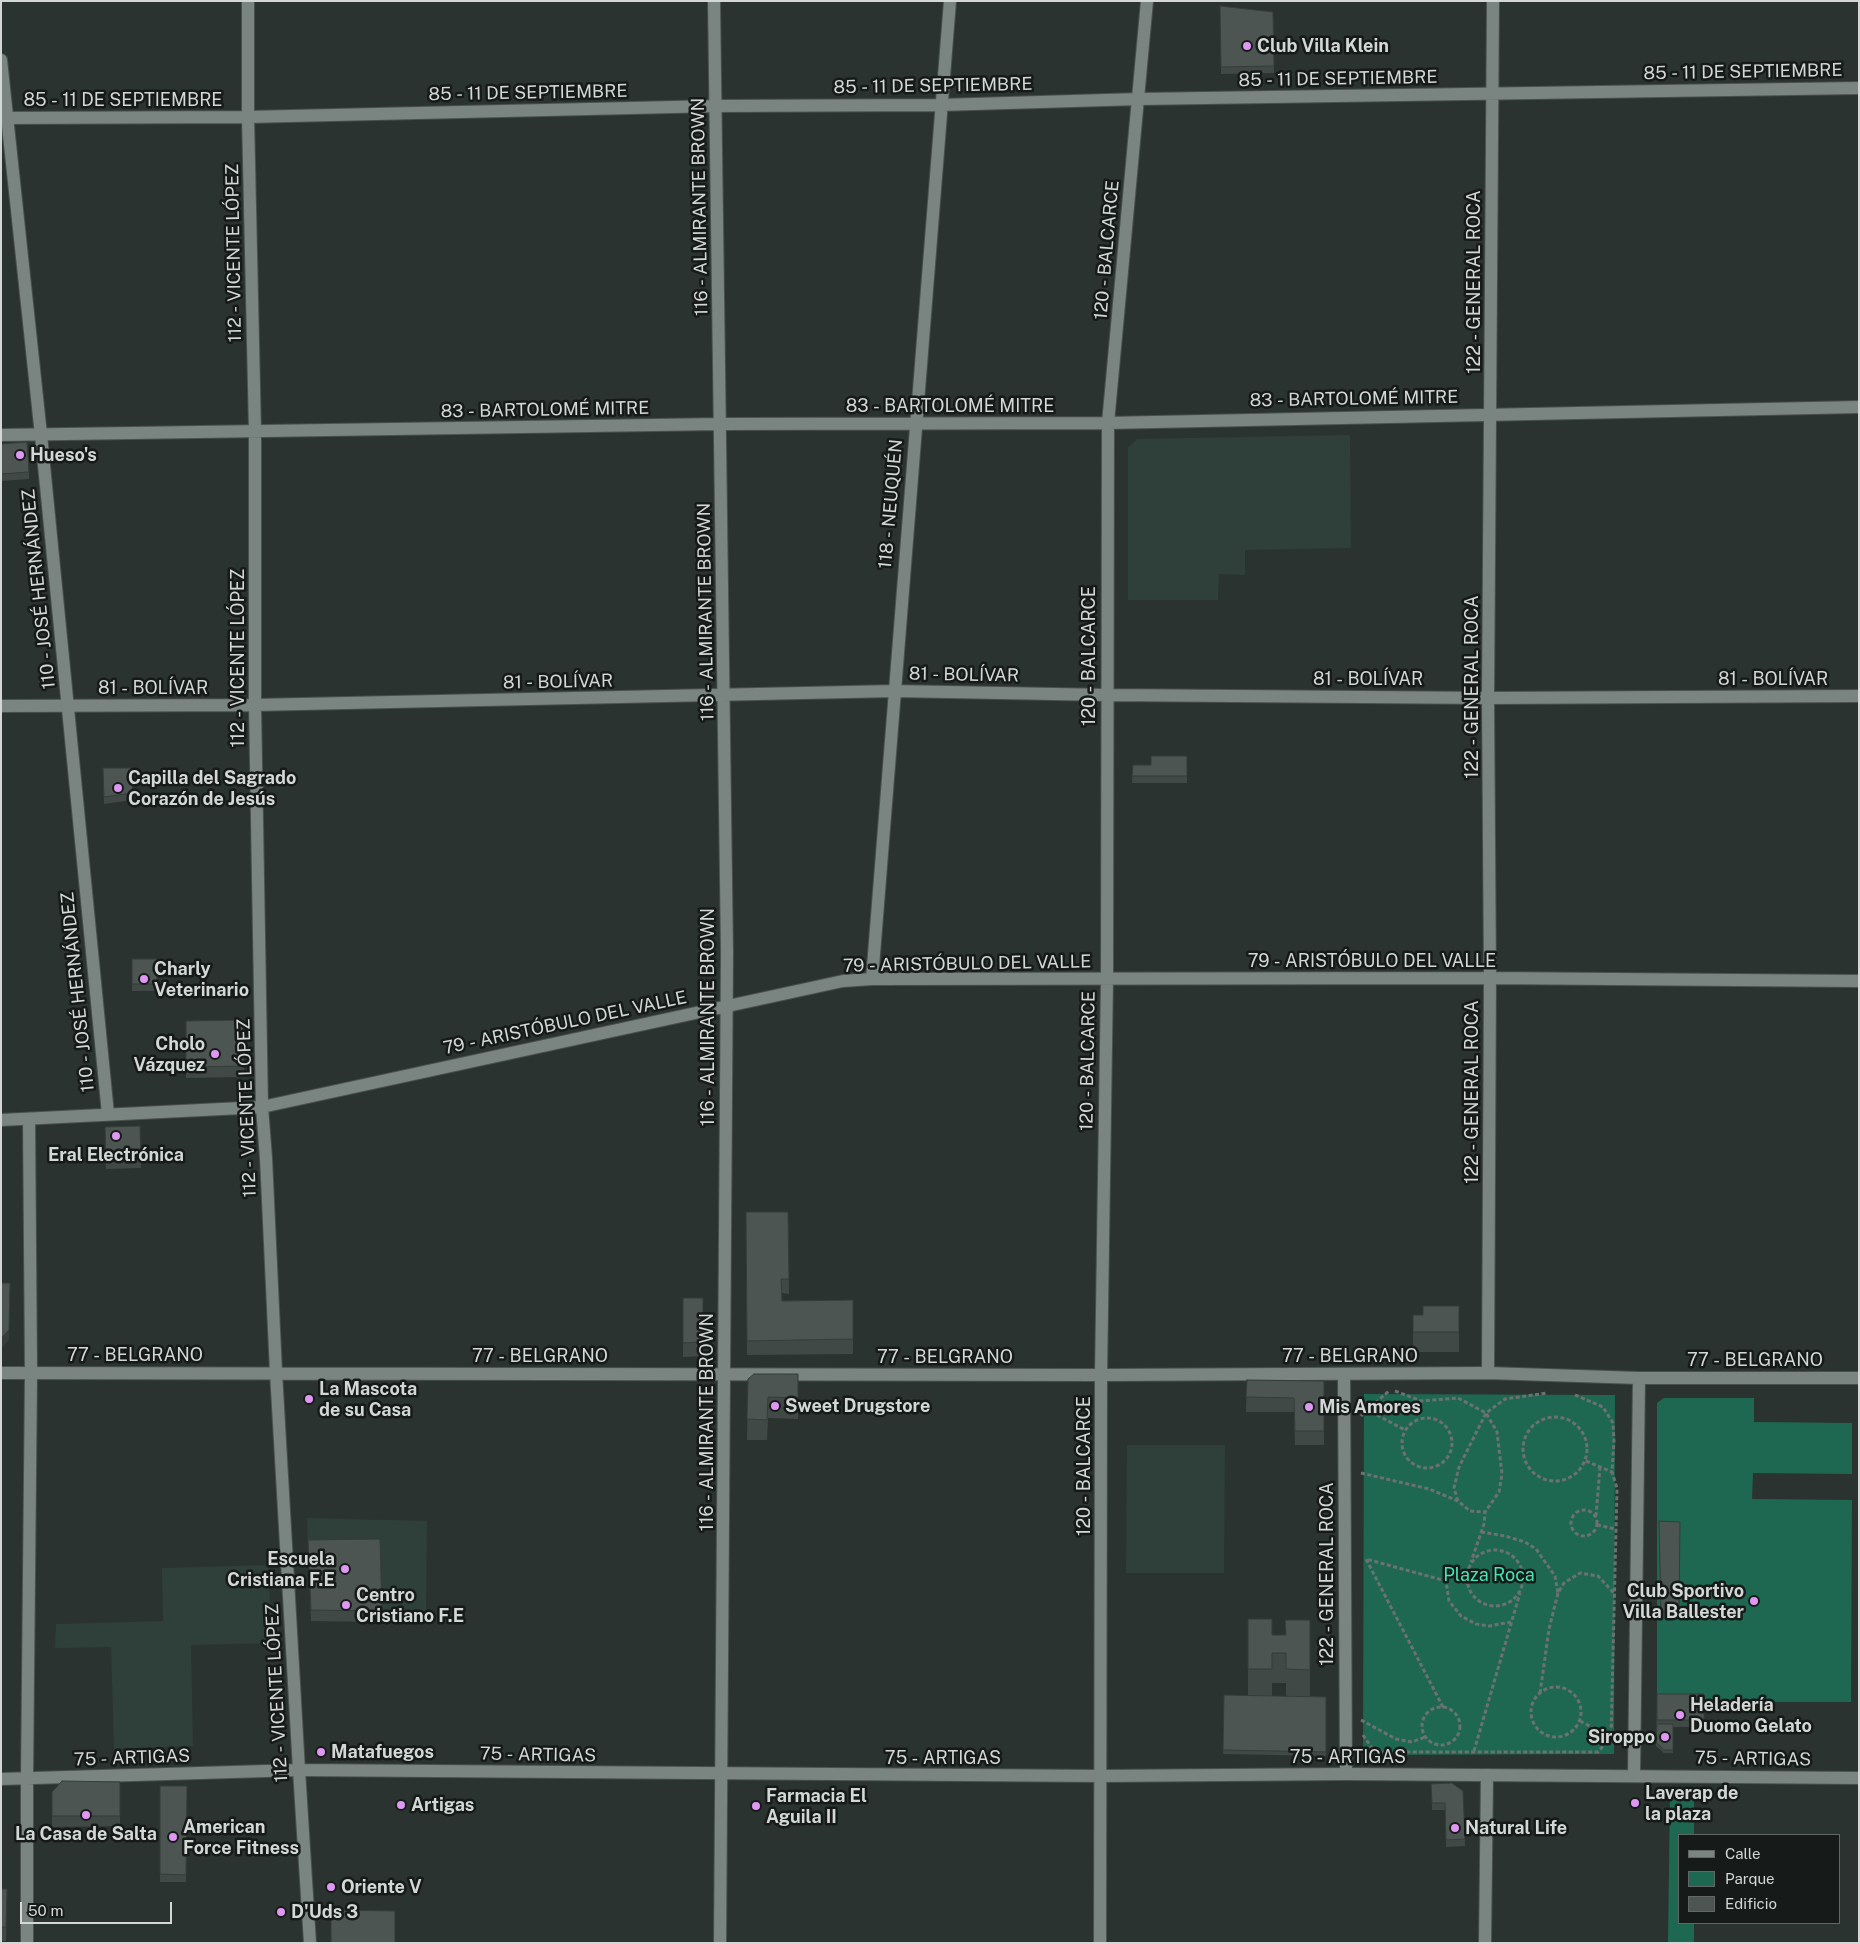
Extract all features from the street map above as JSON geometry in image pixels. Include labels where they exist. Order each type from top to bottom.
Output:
[{"type":"street","name":"112 - VICENTE LÓPEZ","points":[[248,1],[248,117],[255,432],[255,705],[262,1107],[310,1943]]},
{"type":"street","name":"116 - ALMIRANTE BROWN","points":[[714,1],[727,952],[720,1943]]},
{"type":"street","name":"118 - NEUQUÉN","points":[[872,979],[950,1]]},
{"type":"street","name":"120 - BALCARCE","points":[[1100,1943],[1102,1375],[1107,980],[1108,423],[1147,1]]},
{"type":"street","name":"122 - GENERAL ROCA","points":[[1488,1373],[1490,978],[1488,698],[1493,1]]},
{"type":"street","name":"110 - JOSÉ HERNÁNDEZ","points":[[1,60],[4,118],[41,435],[108,1114]]},
{"type":"street","name":"85 - 11 DE SEPTIEMBRE","points":[[4,118],[248,117],[716,106],[941,105],[1139,99],[1859,88]]},
{"type":"street","name":"83 - BARTOLOMÉ MITRE","points":[[1,435],[720,424],[1108,423],[1859,407]]},
{"type":"street","name":"81 - BOLÍVAR","points":[[1,706],[255,705],[894,691],[1488,698],[1859,696]]},
{"type":"street","name":"79 - ARISTÓBULO DEL VALLE","points":[[1,1120],[262,1107],[843,981],[872,979],[1490,978],[1859,981]]},
{"type":"street","points":[[27,1943],[31,1373],[30,1119]]},
{"type":"street","name":"77 - BELGRANO","points":[[1,1373],[1102,1375],[1488,1373],[1639,1378],[1859,1378]]},
{"type":"street","name":"122 - GENERAL ROCA","points":[[1344,1374],[1346,1774]]},
{"type":"street","points":[[1634,1775],[1639,1378]]},
{"type":"street","name":"75 - ARTIGAS","points":[[1,1779],[299,1770],[1101,1776],[1346,1774],[1859,1778]]},
{"type":"street","points":[[1485,1943],[1487,1775]]},
{"type":"path","points":[[1360,1416],[1391,1389],[1421,1401]]},
{"type":"path","points":[[1458,1501],[1454,1488],[1459,1467],[1486,1413],[1506,1399],[1550,1392]]},
{"type":"path","points":[[1362,1733],[1375,1752],[1598,1752],[1611,1737],[1617,1488],[1612,1472],[1614,1441],[1612,1422],[1604,1407],[1577,1394],[1568,1394]]},
{"type":"path","points":[[1405,1430],[1376,1415],[1421,1401],[1458,1398],[1486,1413],[1497,1432],[1502,1474],[1499,1492],[1485,1512],[1481,1532],[1466,1580],[1468,1589],[1473,1597],[1480,1603],[1489,1606],[1499,1606],[1515,1598],[1520,1590]]},
{"type":"path","points":[[1425,1417],[1441,1421],[1451,1434],[1452,1450],[1442,1463],[1434,1467],[1417,1466],[1405,1455],[1402,1438],[1405,1430],[1410,1424],[1425,1417]]},
{"type":"path","points":[[1547,1417],[1567,1418],[1583,1431],[1588,1451],[1586,1461],[1571,1478],[1549,1481],[1538,1477],[1524,1460],[1525,1437],[1530,1428],[1538,1421],[1547,1417]]},
{"type":"path","points":[[1586,1461],[1612,1472]]},
{"type":"path","points":[[1596,1517],[1586,1509],[1577,1511],[1572,1518],[1571,1526],[1576,1534],[1585,1536],[1592,1532],[1597,1525],[1600,1467]]},
{"type":"path","points":[[1358,1472],[1429,1489],[1458,1501],[1470,1510],[1485,1512]]},
{"type":"path","points":[[1597,1525],[1616,1529]]},
{"type":"path","points":[[1481,1532],[1526,1542],[1536,1549],[1555,1576],[1558,1593]]},
{"type":"path","points":[[1472,1562],[1486,1551],[1496,1550],[1513,1556],[1522,1572],[1520,1590],[1474,1751]]},
{"type":"path","points":[[1443,1707],[1366,1559],[1446,1581],[1449,1601],[1461,1616],[1476,1624],[1489,1626],[1511,1622]]},
{"type":"path","points":[[1540,1693],[1555,1687],[1570,1691],[1577,1697],[1582,1713],[1580,1721],[1569,1734],[1562,1737],[1546,1735],[1539,1730],[1531,1716],[1531,1707],[1540,1693],[1549,1629],[1558,1593],[1564,1583],[1580,1573],[1598,1576],[1615,1593]]},
{"type":"path","points":[[1443,1707],[1454,1712],[1458,1717],[1460,1723],[1458,1736],[1454,1741],[1442,1746],[1435,1745],[1425,1737],[1422,1731],[1422,1719],[1431,1709],[1443,1707]]},
{"type":"path","points":[[1357,1727],[1358,1718],[1396,1739],[1412,1742],[1425,1737]]},
{"type":"path","points":[[1580,1721],[1611,1737]]},
{"type":"shaded area","points":[[1350,435],[1351,548],[1245,550],[1245,575],[1219,574],[1218,600],[1128,600],[1128,448],[1137,439]]},
{"type":"shaded area","points":[[1127,1445],[1225,1445],[1224,1573],[1126,1573]]},
{"type":"shaded area","points":[[307,1518],[427,1521],[426,1622],[311,1621]]},
{"type":"shaded area","points":[[268,1565],[272,1643],[191,1645],[193,1746],[114,1749],[111,1647],[55,1648],[56,1624],[163,1621],[162,1568]]},
{"type":"green space","name":"Plaza Roca","points":[[1364,1394],[1615,1395],[1614,1754],[1363,1755]]},
{"type":"green space","name":"Club Sportivo Villa Ballester","points":[[1664,1398],[1754,1398],[1754,1422],[1852,1423],[1852,1474],[1753,1473],[1752,1499],[1852,1500],[1851,1702],[1657,1702],[1657,1403]]},
{"type":"green space","points":[[1670,1794],[1694,1794],[1694,1834],[1678,1834],[1678,1924],[1694,1924],[1694,1943],[1668,1943]]},
{"type":"building","name":"Club Villa Klein","points":[[1220,6],[1273,12],[1274,66],[1221,67]]},
{"type":"building","points":[[27,442],[29,472],[1,474],[1,444]]},
{"type":"building","points":[[1151,756],[1187,756],[1187,776],[1132,776],[1133,765],[1151,765]]},
{"type":"building","name":"Capilla del Sagrado Corazón de Jesús","points":[[103,768],[133,768],[132,793],[104,797]]},
{"type":"building","name":"Charly Veterinario","points":[[132,959],[157,959],[157,984],[132,984]]},
{"type":"building","name":"Cholo Vázquez","points":[[243,1020],[244,1066],[186,1067],[186,1021]]},
{"type":"building","points":[[140,1126],[141,1161],[106,1162],[105,1127]]},
{"type":"building","points":[[746,1212],[788,1212],[789,1279],[781,1279],[782,1301],[853,1300],[853,1339],[747,1341]]},
{"type":"building","points":[[1,1283],[10,1283],[9,1330],[1,1338]]},
{"type":"building","points":[[683,1298],[703,1298],[703,1342],[683,1343]]},
{"type":"building","points":[[1423,1306],[1459,1306],[1459,1332],[1413,1332],[1413,1315],[1423,1315]]},
{"type":"building","points":[[754,1374],[798,1374],[798,1398],[768,1397],[767,1420],[747,1419],[748,1379]]},
{"type":"building","points":[[1247,1380],[1324,1381],[1324,1431],[1295,1431],[1294,1398],[1246,1397]]},
{"type":"building","points":[[1659,1521],[1680,1522],[1679,1612],[1661,1611]]},
{"type":"building","points":[[380,1539],[382,1611],[311,1610],[308,1540]]},
{"type":"building","points":[[1248,1619],[1272,1619],[1272,1635],[1286,1635],[1285,1620],[1310,1620],[1310,1670],[1286,1669],[1286,1653],[1272,1653],[1272,1669],[1248,1669]]},
{"type":"building","name":"Heladería Duomo Gelato","points":[[1657,1694],[1704,1694],[1704,1720],[1657,1720]]},
{"type":"building","points":[[1224,1695],[1326,1697],[1326,1752],[1223,1750]]},
{"type":"building","name":"Siroppo","points":[[1657,1724],[1673,1724],[1673,1750],[1664,1750],[1656,1742]]},
{"type":"building","name":"La Casa de Salta","points":[[62,1781],[120,1782],[120,1816],[52,1816],[52,1792]]},
{"type":"building","name":"Natural Life","points":[[1452,1783],[1463,1791],[1465,1839],[1446,1840],[1445,1803],[1432,1803],[1431,1784]]},
{"type":"building","name":"American Force Fitness","points":[[160,1786],[187,1786],[186,1875],[160,1874]]},
{"type":"building","points":[[1,1889],[7,1889],[6,1927],[1,1927]]},
{"type":"building","points":[[331,1910],[395,1911],[395,1943],[331,1943]]},
{"type":"place","name":"Club Villa Klein","points":[[1247,46]]},
{"type":"place","name":"Hueso's","points":[[20,455]]},
{"type":"place","name":"Capilla del Sagrado Corazón de Jesús","points":[[118,788]]},
{"type":"place","name":"Charly Veterinario","points":[[144,979]]},
{"type":"place","name":"Cholo Vázquez","points":[[215,1054]]},
{"type":"place","name":"Eral Electrónica","points":[[116,1136]]},
{"type":"place","name":"La Mascota de su Casa","points":[[309,1399]]},
{"type":"place","name":"Sweet Drugstore","points":[[775,1406]]},
{"type":"place","name":"Mis Amores","points":[[1309,1407]]},
{"type":"place","name":"Escuela Cristiana F.E","points":[[345,1569]]},
{"type":"place","name":"Club Sportivo Villa Ballester","points":[[1754,1601]]},
{"type":"place","name":"Centro Cristiano F.E","points":[[346,1605]]},
{"type":"place","name":"Heladería Duomo Gelato","points":[[1680,1715]]},
{"type":"place","name":"Siroppo","points":[[1665,1737]]},
{"type":"place","name":"Matafuegos","points":[[321,1752]]},
{"type":"place","name":"Laverap de la plaza","points":[[1635,1803]]},
{"type":"place","name":"Artigas","points":[[401,1805]]},
{"type":"place","name":"Farmacia El Aguila II","points":[[756,1806]]},
{"type":"place","name":"La Casa de Salta","points":[[86,1815]]},
{"type":"place","name":"Natural Life","points":[[1455,1828]]},
{"type":"place","name":"American Force Fitness","points":[[173,1837]]},
{"type":"place","name":"Oriente V","points":[[331,1887]]},
{"type":"place","name":"D'Uds 3","points":[[281,1912]]}]
